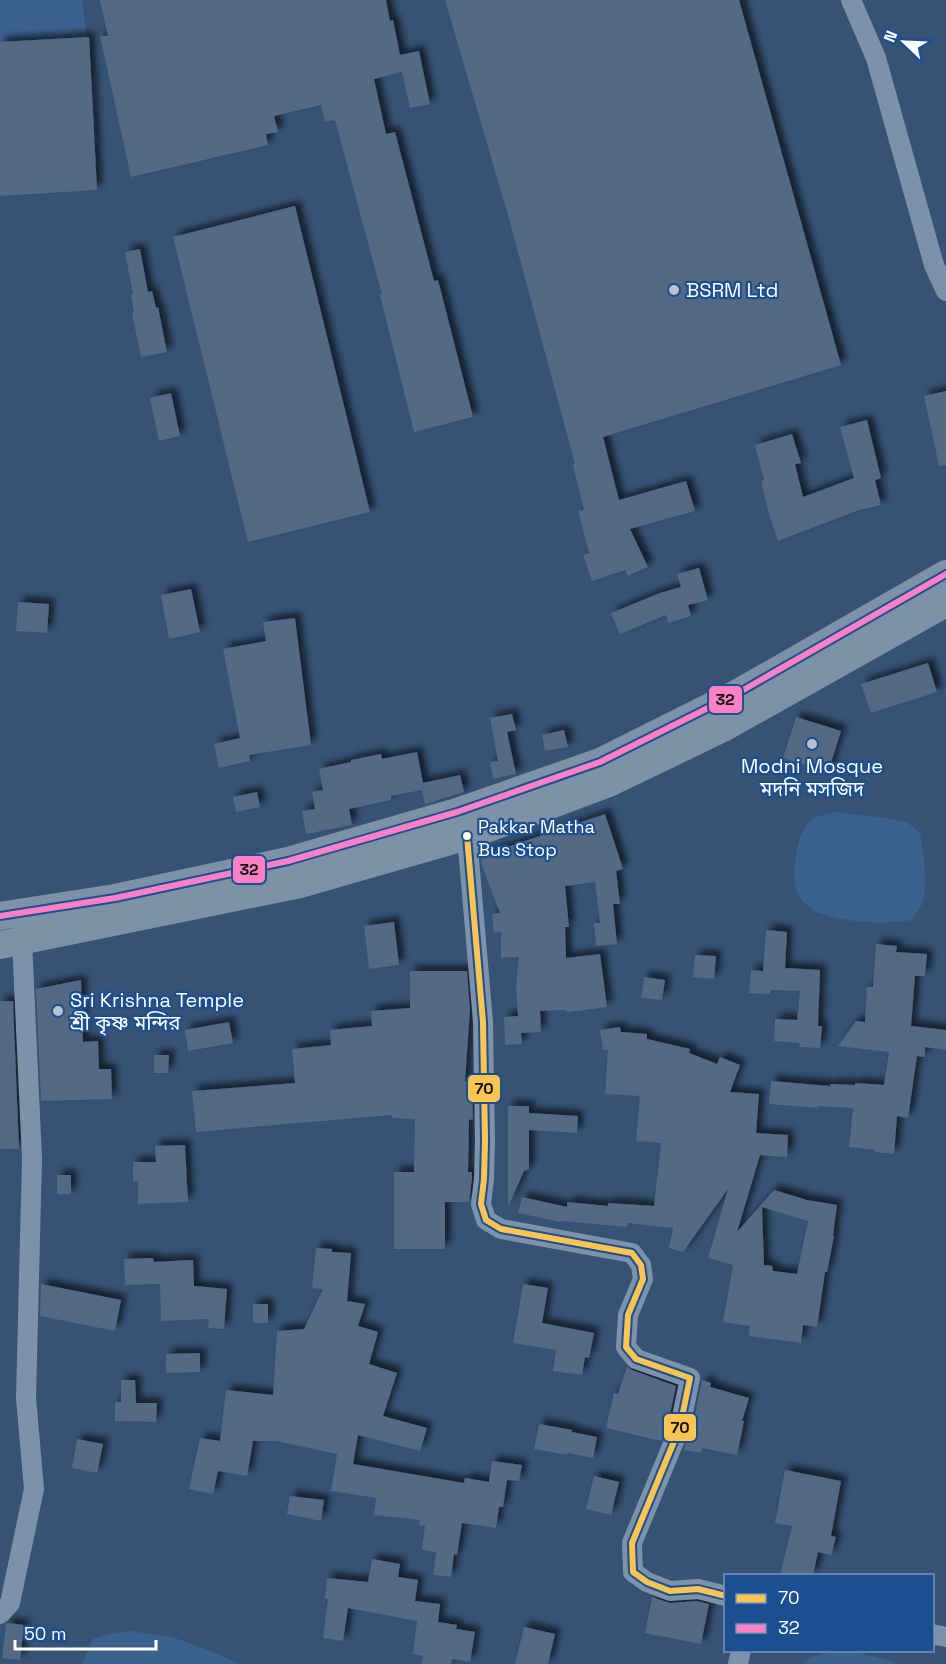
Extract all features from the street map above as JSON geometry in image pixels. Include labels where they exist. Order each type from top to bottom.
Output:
[{"type":"highway","points":[[0,916],[115,898],[288,861],[457,812],[600,762],[738,693],[946,574]]},
{"type":"highway","points":[[11,943],[300,884],[467,836],[609,783],[723,728],[946,603]]},
{"type":"street","points":[[851,0],[876,58],[934,265],[946,291]]},
{"type":"street","points":[[467,836],[483,1022],[485,1141],[481,1203],[486,1220],[501,1229],[632,1253],[641,1265],[643,1279],[628,1315],[626,1347],[636,1359],[690,1378],[680,1427],[632,1543],[633,1572],[647,1582],[670,1591],[698,1589],[724,1596]]},
{"type":"street","points":[[0,1614],[10,1603],[34,1489],[26,1398],[32,1159],[11,943]]},
{"type":"water","points":[[0,0],[82,0],[93,81],[97,144],[66,157],[0,162]]},
{"type":"water","points":[[835,812],[907,822],[920,833],[925,888],[922,904],[912,920],[881,923],[839,918],[816,912],[800,897],[795,884],[795,864],[802,832],[813,819]]},
{"type":"water","points":[[130,1631],[172,1637],[239,1664],[82,1664],[93,1639]]},
{"type":"water","points":[[832,1652],[858,1653],[893,1661],[896,1664],[803,1664],[811,1657]]},
{"type":"building","points":[[100,0],[386,0],[390,21],[393,20],[400,55],[419,51],[430,104],[410,108],[402,72],[374,79],[386,134],[395,132],[434,281],[438,280],[473,417],[414,432],[380,295],[382,295],[335,120],[325,122],[321,105],[274,116],[278,132],[266,134],[268,145],[131,177],[100,36],[108,36]]},
{"type":"building","name":"BSRM Ltd","points":[[445,0],[739,0],[841,365],[603,437],[619,500],[686,481],[695,511],[630,529],[648,567],[628,576],[625,570],[592,581],[583,555],[589,553],[578,511],[584,510],[573,465],[575,464],[508,215]]},
{"type":"building","points":[[89,37],[97,190],[0,196],[0,42]]},
{"type":"building","points":[[295,206],[370,512],[248,542],[173,237]]},
{"type":"building","points":[[140,249],[148,292],[152,291],[156,308],[158,307],[167,352],[141,357],[132,313],[134,312],[131,295],[133,295],[125,252]]},
{"type":"building","points":[[946,391],[946,465],[939,466],[924,396]]},
{"type":"building","points":[[171,393],[180,436],[159,441],[150,398]]},
{"type":"building","points":[[867,420],[881,478],[875,480],[881,505],[859,510],[778,541],[761,481],[764,480],[755,445],[792,434],[801,463],[795,464],[803,497],[854,478],[840,427]]},
{"type":"building","points":[[699,568],[708,600],[688,605],[691,616],[668,623],[666,615],[620,634],[611,613],[681,587],[677,574]]},
{"type":"building","points":[[191,589],[200,632],[169,639],[161,595]]},
{"type":"building","points":[[18,602],[49,604],[47,633],[16,631]]},
{"type":"building","points":[[295,618],[311,745],[249,755],[250,761],[219,768],[214,744],[240,738],[223,649],[266,641],[263,622]]},
{"type":"building","points":[[928,663],[937,692],[871,713],[861,684]]},
{"type":"building","points":[[512,714],[516,730],[507,732],[516,774],[493,779],[490,762],[498,761],[490,718]]},
{"type":"building","name":"Modni Mosque মদনি মসজিদ","points":[[796,717],[841,731],[828,772],[783,758]]},
{"type":"building","points":[[564,730],[568,747],[545,751],[542,735]]},
{"type":"building","points":[[417,752],[423,783],[460,775],[464,792],[425,804],[422,790],[391,796],[391,800],[349,809],[352,825],[306,834],[302,811],[315,809],[312,792],[323,790],[319,769],[381,754],[382,759]]},
{"type":"building","points":[[257,792],[260,807],[236,812],[233,797]]},
{"type":"building","points":[[605,814],[623,869],[616,871],[620,904],[613,904],[617,944],[596,946],[594,923],[600,923],[595,882],[565,886],[569,927],[565,927],[566,958],[600,954],[607,1007],[569,1012],[564,1010],[540,1011],[541,1032],[521,1033],[522,1044],[505,1045],[504,1017],[518,1016],[516,986],[519,957],[501,958],[501,932],[494,933],[492,914],[500,913],[482,866],[481,856]]},
{"type":"building","points":[[394,922],[399,965],[369,969],[364,926]]},
{"type":"building","points":[[766,930],[787,932],[785,968],[820,970],[818,1026],[822,1026],[820,1048],[799,1047],[800,1043],[774,1041],[775,1019],[797,1020],[800,991],[771,990],[770,994],[749,993],[751,970],[763,971]]},
{"type":"building","points":[[876,944],[897,946],[896,952],[927,954],[925,976],[915,976],[911,1026],[946,1030],[946,1050],[925,1047],[925,1057],[917,1056],[908,1118],[897,1116],[894,1154],[849,1147],[853,1108],[769,1104],[771,1081],[830,1086],[830,1084],[855,1085],[855,1083],[884,1085],[889,1052],[838,1046],[856,1021],[865,1022],[867,987],[873,987]]},
{"type":"building","points":[[695,955],[716,956],[714,979],[693,977]]},
{"type":"building","points":[[410,971],[467,971],[470,1010],[465,1081],[472,1082],[473,1119],[469,1120],[468,1172],[472,1172],[472,1178],[469,1202],[445,1202],[445,1249],[394,1249],[394,1172],[414,1172],[415,1119],[392,1118],[392,1115],[196,1132],[192,1091],[295,1083],[292,1049],[331,1045],[330,1030],[372,1026],[371,1011],[410,1008]]},
{"type":"building","points":[[644,977],[665,980],[662,1000],[641,998]]},
{"type":"building","points":[[81,980],[83,1042],[98,1041],[99,1069],[111,1069],[112,1099],[41,1101],[36,989]]},
{"type":"building","points":[[0,1001],[13,1001],[19,1149],[0,1149]]},
{"type":"building","points":[[229,1022],[233,1043],[188,1051],[185,1030]]},
{"type":"building","points":[[620,1027],[621,1032],[647,1034],[647,1039],[690,1049],[689,1053],[717,1064],[720,1057],[740,1065],[730,1092],[759,1094],[756,1133],[788,1135],[787,1157],[760,1155],[737,1232],[774,1190],[807,1200],[837,1205],[834,1236],[827,1272],[825,1272],[817,1327],[803,1325],[801,1343],[749,1336],[750,1326],[723,1322],[733,1265],[708,1258],[728,1189],[683,1252],[669,1248],[673,1228],[628,1223],[627,1227],[560,1222],[518,1213],[522,1197],[567,1207],[567,1202],[608,1206],[608,1203],[654,1206],[661,1143],[636,1141],[640,1096],[605,1094],[608,1050],[603,1050],[600,1030]],"holes":[[[762,1207],[808,1221],[797,1274],[773,1271],[772,1266],[764,1265]]]},
{"type":"building","points":[[154,1055],[169,1055],[168,1073],[154,1073]]},
{"type":"building","points":[[508,1106],[529,1106],[529,1113],[578,1116],[577,1133],[529,1130],[529,1169],[524,1171],[508,1207]]},
{"type":"building","points":[[185,1145],[188,1202],[138,1204],[138,1181],[133,1181],[133,1162],[156,1162],[155,1146]]},
{"type":"building","points":[[57,1175],[71,1175],[71,1194],[57,1194]]},
{"type":"building","points":[[316,1248],[351,1253],[347,1301],[365,1304],[358,1326],[378,1332],[369,1364],[397,1373],[383,1416],[427,1428],[420,1451],[358,1435],[353,1464],[464,1483],[465,1478],[489,1482],[492,1461],[522,1465],[519,1481],[507,1480],[503,1507],[499,1507],[496,1528],[462,1523],[451,1577],[433,1575],[436,1552],[422,1550],[425,1526],[419,1525],[420,1520],[374,1515],[376,1498],[331,1491],[337,1454],[276,1441],[253,1441],[247,1476],[218,1471],[213,1494],[189,1489],[200,1438],[220,1441],[226,1390],[273,1395],[277,1331],[304,1329],[323,1289],[312,1288]]},
{"type":"building","points":[[153,1258],[154,1262],[193,1260],[194,1286],[227,1289],[224,1329],[208,1328],[209,1319],[161,1321],[160,1284],[125,1285],[124,1259]]},
{"type":"building","points":[[41,1284],[121,1300],[115,1331],[40,1316]]},
{"type":"building","points":[[523,1284],[548,1288],[542,1323],[594,1333],[589,1358],[585,1357],[582,1375],[553,1371],[556,1350],[513,1343]]},
{"type":"building","points":[[253,1304],[268,1304],[268,1323],[253,1323]]},
{"type":"building","points":[[200,1353],[200,1372],[166,1373],[166,1354]]},
{"type":"building","points":[[627,1367],[676,1386],[668,1423],[661,1441],[606,1428],[614,1393],[618,1394]]},
{"type":"building","points":[[121,1380],[135,1380],[136,1403],[157,1403],[156,1422],[115,1421],[115,1402],[121,1402]]},
{"type":"building","points":[[702,1380],[711,1383],[710,1387],[749,1398],[742,1421],[744,1421],[737,1455],[702,1448],[701,1453],[684,1450],[692,1430]]},
{"type":"building","points":[[539,1424],[597,1437],[593,1458],[534,1449]]},
{"type":"building","points":[[77,1439],[103,1444],[97,1473],[72,1468]]},
{"type":"building","points":[[785,1470],[841,1481],[831,1536],[836,1537],[831,1555],[818,1552],[813,1574],[780,1574],[792,1526],[775,1523]]},
{"type":"building","points":[[594,1476],[619,1482],[611,1515],[586,1509]]},
{"type":"building","points":[[290,1496],[324,1500],[321,1521],[287,1514]]},
{"type":"building","points":[[372,1559],[400,1564],[398,1577],[418,1580],[415,1601],[440,1604],[438,1622],[457,1625],[456,1629],[475,1632],[470,1662],[452,1659],[451,1664],[422,1664],[423,1656],[413,1654],[417,1621],[348,1608],[343,1641],[323,1638],[328,1599],[325,1599],[327,1578],[368,1582]]},
{"type":"building","points":[[652,1597],[670,1603],[697,1601],[709,1604],[701,1644],[645,1633]]},
{"type":"building","points":[[6,1624],[24,1625],[20,1660],[2,1658]]},
{"type":"building","points":[[524,1627],[555,1634],[548,1664],[515,1664]]},
{"type":"transit line","name":"32","points":[[0,916],[115,898],[288,861],[457,812],[600,762],[738,693],[946,574]]},
{"type":"transit line","name":"70","points":[[467,836],[483,1022],[485,1141],[481,1204],[486,1220],[501,1229],[632,1253],[641,1265],[643,1279],[628,1315],[626,1347],[636,1359],[690,1378],[680,1427],[632,1543],[633,1572],[647,1582],[670,1591],[698,1589],[724,1596]]},
{"type":"place","name":"BSRM Ltd","points":[[674,290]]},
{"type":"place","name":"Modni Mosque মদনি মসজিদ","points":[[812,744]]},
{"type":"place","name":"Pakkar Matha Bus Stop","points":[[467,836]]},
{"type":"place","name":"Sri Krishna Temple শ্রী কৃষ্ণ মন্দির","points":[[58,1011]]}]
